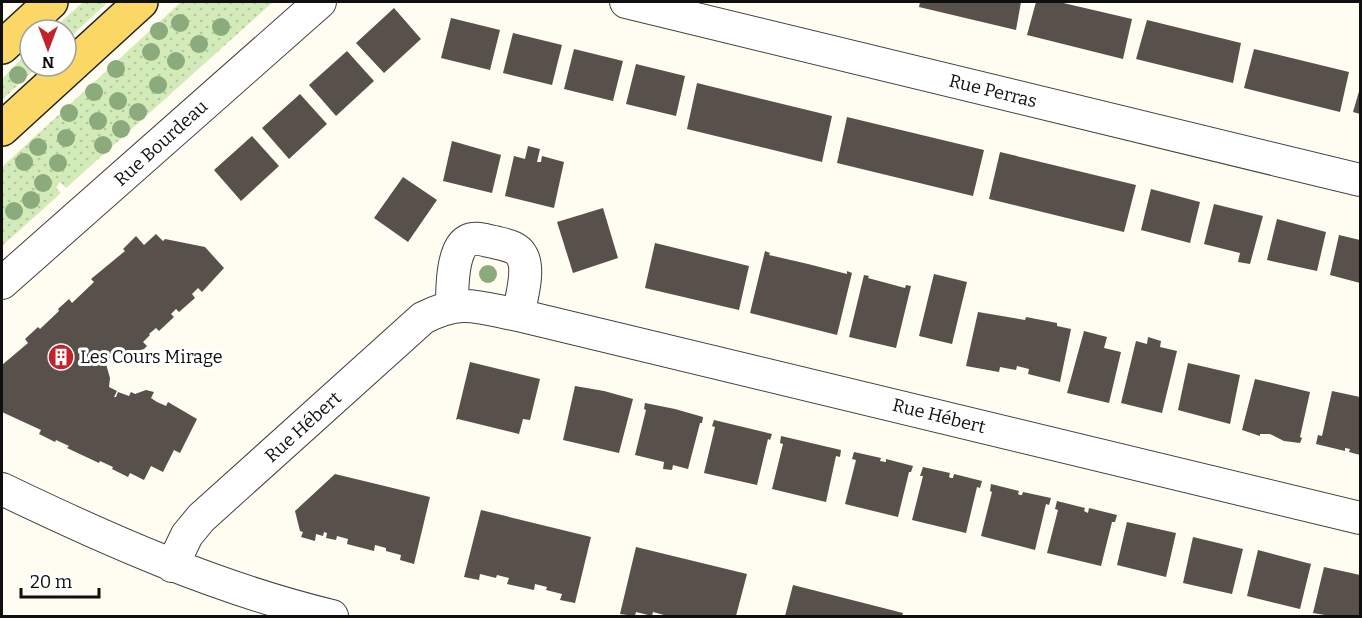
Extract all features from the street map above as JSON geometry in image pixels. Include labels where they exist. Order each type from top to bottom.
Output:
[{"type":"main road","points":[[2,47],[51,2]]},
{"type":"main road","points":[[2,129],[141,2]]},
{"type":"street","name":"Rue Bourdeau","points":[[2,283],[320,2]]},
{"type":"street","name":"Rue Perras","points":[[626,2],[1360,180]]},
{"type":"street","points":[[452,306],[452,281],[459,254],[462,246],[476,238],[509,246],[522,255],[525,278],[518,315]]},
{"type":"street","name":"Rue Hébert","points":[[172,566],[187,535],[201,518],[423,318],[452,306],[473,306],[518,315],[1360,518]]},
{"type":"street","points":[[2,489],[172,566],[244,591],[332,616]]},
{"type":"green space","points":[[83,2],[108,2],[78,30],[78,18],[65,18]]},
{"type":"green space","points":[[181,2],[273,2],[66,188],[60,182],[56,188],[61,193],[2,246],[2,167]]},
{"type":"green space","points":[[18,62],[18,78],[25,78],[2,100],[2,79]]},
{"type":"building","points":[[920,2],[1021,2],[1016,30],[919,7]]},
{"type":"building","points":[[1036,2],[1059,2],[1132,19],[1123,59],[1027,35]]},
{"type":"building","points":[[394,8],[421,39],[384,73],[356,43]]},
{"type":"building","points":[[451,18],[500,30],[490,70],[441,58]]},
{"type":"building","points":[[1147,20],[1241,43],[1233,83],[1136,59]]},
{"type":"building","points":[[513,33],[562,45],[552,85],[503,73]]},
{"type":"building","points":[[574,49],[623,61],[613,101],[564,89]]},
{"type":"building","points":[[1254,49],[1349,72],[1340,112],[1244,88]]},
{"type":"building","points":[[347,51],[374,81],[336,116],[309,85]]},
{"type":"building","points":[[636,64],[685,76],[676,116],[626,104]]},
{"type":"building","points":[[697,83],[832,116],[822,162],[687,129]]},
{"type":"building","points":[[1360,88],[1360,114],[1353,112]]},
{"type":"building","points":[[300,94],[327,124],[289,159],[262,128]]},
{"type":"building","points":[[847,117],[984,150],[973,196],[837,163]]},
{"type":"building","points":[[252,136],[279,166],[241,201],[214,170]]},
{"type":"building","points":[[452,141],[501,155],[492,193],[443,181]]},
{"type":"building","points":[[528,146],[540,149],[537,162],[541,162],[542,156],[564,162],[554,208],[505,196],[514,156],[525,159]]},
{"type":"building","points":[[1000,152],[1136,185],[1124,232],[989,199]]},
{"type":"building","points":[[403,177],[437,200],[408,242],[374,218]]},
{"type":"building","points":[[1151,189],[1200,202],[1190,243],[1141,230]]},
{"type":"building","points":[[1214,204],[1263,216],[1250,264],[1238,262],[1240,253],[1204,244]]},
{"type":"building","points":[[603,208],[618,258],[573,273],[557,222]]},
{"type":"building","points":[[1277,219],[1326,232],[1317,271],[1267,260]]},
{"type":"building","name":"Les Cours Mirage","points":[[156,234],[163,241],[165,239],[205,247],[224,268],[202,292],[198,288],[192,294],[195,298],[179,312],[176,309],[171,314],[174,317],[159,331],[156,328],[149,334],[143,342],[147,346],[144,349],[129,350],[125,354],[121,350],[114,357],[108,353],[112,358],[106,364],[110,378],[109,387],[117,391],[114,397],[118,392],[129,396],[131,392],[135,394],[146,390],[154,392],[151,398],[157,402],[166,406],[168,402],[197,419],[180,453],[174,450],[163,472],[151,466],[144,480],[130,473],[128,477],[112,469],[113,467],[67,448],[69,446],[39,434],[41,430],[2,412],[2,365],[28,343],[25,339],[38,327],[40,329],[69,299],[72,303],[94,282],[91,279],[125,251],[123,249],[136,236],[144,245]]},
{"type":"building","points":[[1339,235],[1360,240],[1360,283],[1330,275]]},
{"type":"building","points":[[655,243],[749,266],[739,310],[645,288]]},
{"type":"building","points":[[765,251],[770,253],[769,255],[847,274],[847,271],[852,273],[837,335],[750,313]]},
{"type":"building","points":[[934,274],[967,282],[952,344],[919,336]]},
{"type":"building","points":[[864,275],[905,288],[906,285],[911,286],[896,348],[849,337]]},
{"type":"building","points":[[978,312],[1025,320],[1026,317],[1057,323],[1057,326],[1071,329],[1060,382],[1028,374],[1029,369],[1017,366],[1016,370],[1000,367],[999,372],[966,366]]},
{"type":"building","points":[[1084,331],[1107,337],[1104,348],[1121,352],[1109,403],[1067,393]]},
{"type":"building","points":[[1148,337],[1161,341],[1160,347],[1177,351],[1162,413],[1121,403],[1136,341],[1147,344]]},
{"type":"building","points":[[470,362],[540,379],[530,420],[523,419],[519,434],[456,420]]},
{"type":"building","points":[[1188,363],[1240,375],[1230,424],[1178,410]]},
{"type":"building","points":[[1255,379],[1310,392],[1300,443],[1284,441],[1270,434],[1260,434],[1260,436],[1242,430]]},
{"type":"building","points":[[575,386],[633,399],[619,453],[563,440]]},
{"type":"building","points":[[1332,391],[1360,397],[1360,455],[1349,452],[1350,449],[1345,448],[1345,451],[1316,444],[1318,435],[1322,436]]},
{"type":"building","points":[[645,403],[703,417],[688,469],[673,465],[672,470],[663,469],[664,462],[635,455],[646,410],[644,409]]},
{"type":"building","points":[[714,420],[772,434],[770,440],[768,439],[757,485],[704,473],[715,427],[712,426]]},
{"type":"building","points":[[781,436],[841,450],[840,457],[836,456],[826,502],[772,489],[783,444],[780,443]]},
{"type":"building","points":[[854,452],[881,458],[880,461],[886,462],[886,459],[913,466],[909,472],[898,517],[845,504],[856,460],[852,459]]},
{"type":"building","points":[[923,467],[950,473],[951,478],[954,474],[982,481],[980,488],[977,487],[966,533],[912,520],[923,476],[920,476]]},
{"type":"building","points":[[335,474],[430,497],[414,564],[400,560],[401,555],[386,551],[386,548],[375,545],[374,551],[347,544],[348,539],[337,536],[336,540],[326,538],[327,533],[324,532],[323,536],[316,534],[315,541],[301,537],[303,532],[300,531],[295,511]]},
{"type":"building","points":[[991,484],[1019,491],[1020,495],[1023,492],[1051,498],[1049,505],[1046,504],[1035,550],[981,536],[992,492],[990,491]]},
{"type":"building","points":[[1057,501],[1085,508],[1084,511],[1088,513],[1089,508],[1117,515],[1115,522],[1112,522],[1101,566],[1047,553],[1058,510],[1055,509]]},
{"type":"building","points":[[481,510],[591,537],[575,603],[560,600],[562,594],[546,590],[547,587],[535,584],[534,590],[507,584],[509,578],[497,575],[496,578],[480,574],[479,580],[464,577]]},
{"type":"building","points":[[1127,522],[1176,533],[1166,577],[1117,565]]},
{"type":"building","points":[[1193,537],[1243,549],[1232,594],[1183,583]]},
{"type":"building","points":[[636,547],[747,574],[736,616],[664,616],[653,612],[652,616],[636,612],[635,616],[620,614]]},
{"type":"building","points":[[1258,550],[1311,564],[1300,609],[1247,596]]},
{"type":"building","points":[[1324,567],[1360,575],[1360,616],[1331,616],[1313,613]]},
{"type":"building","points":[[793,585],[903,613],[902,616],[785,616]]},
{"type":"place","name":"Les Cours Mirage","points":[[61,357]]}]
